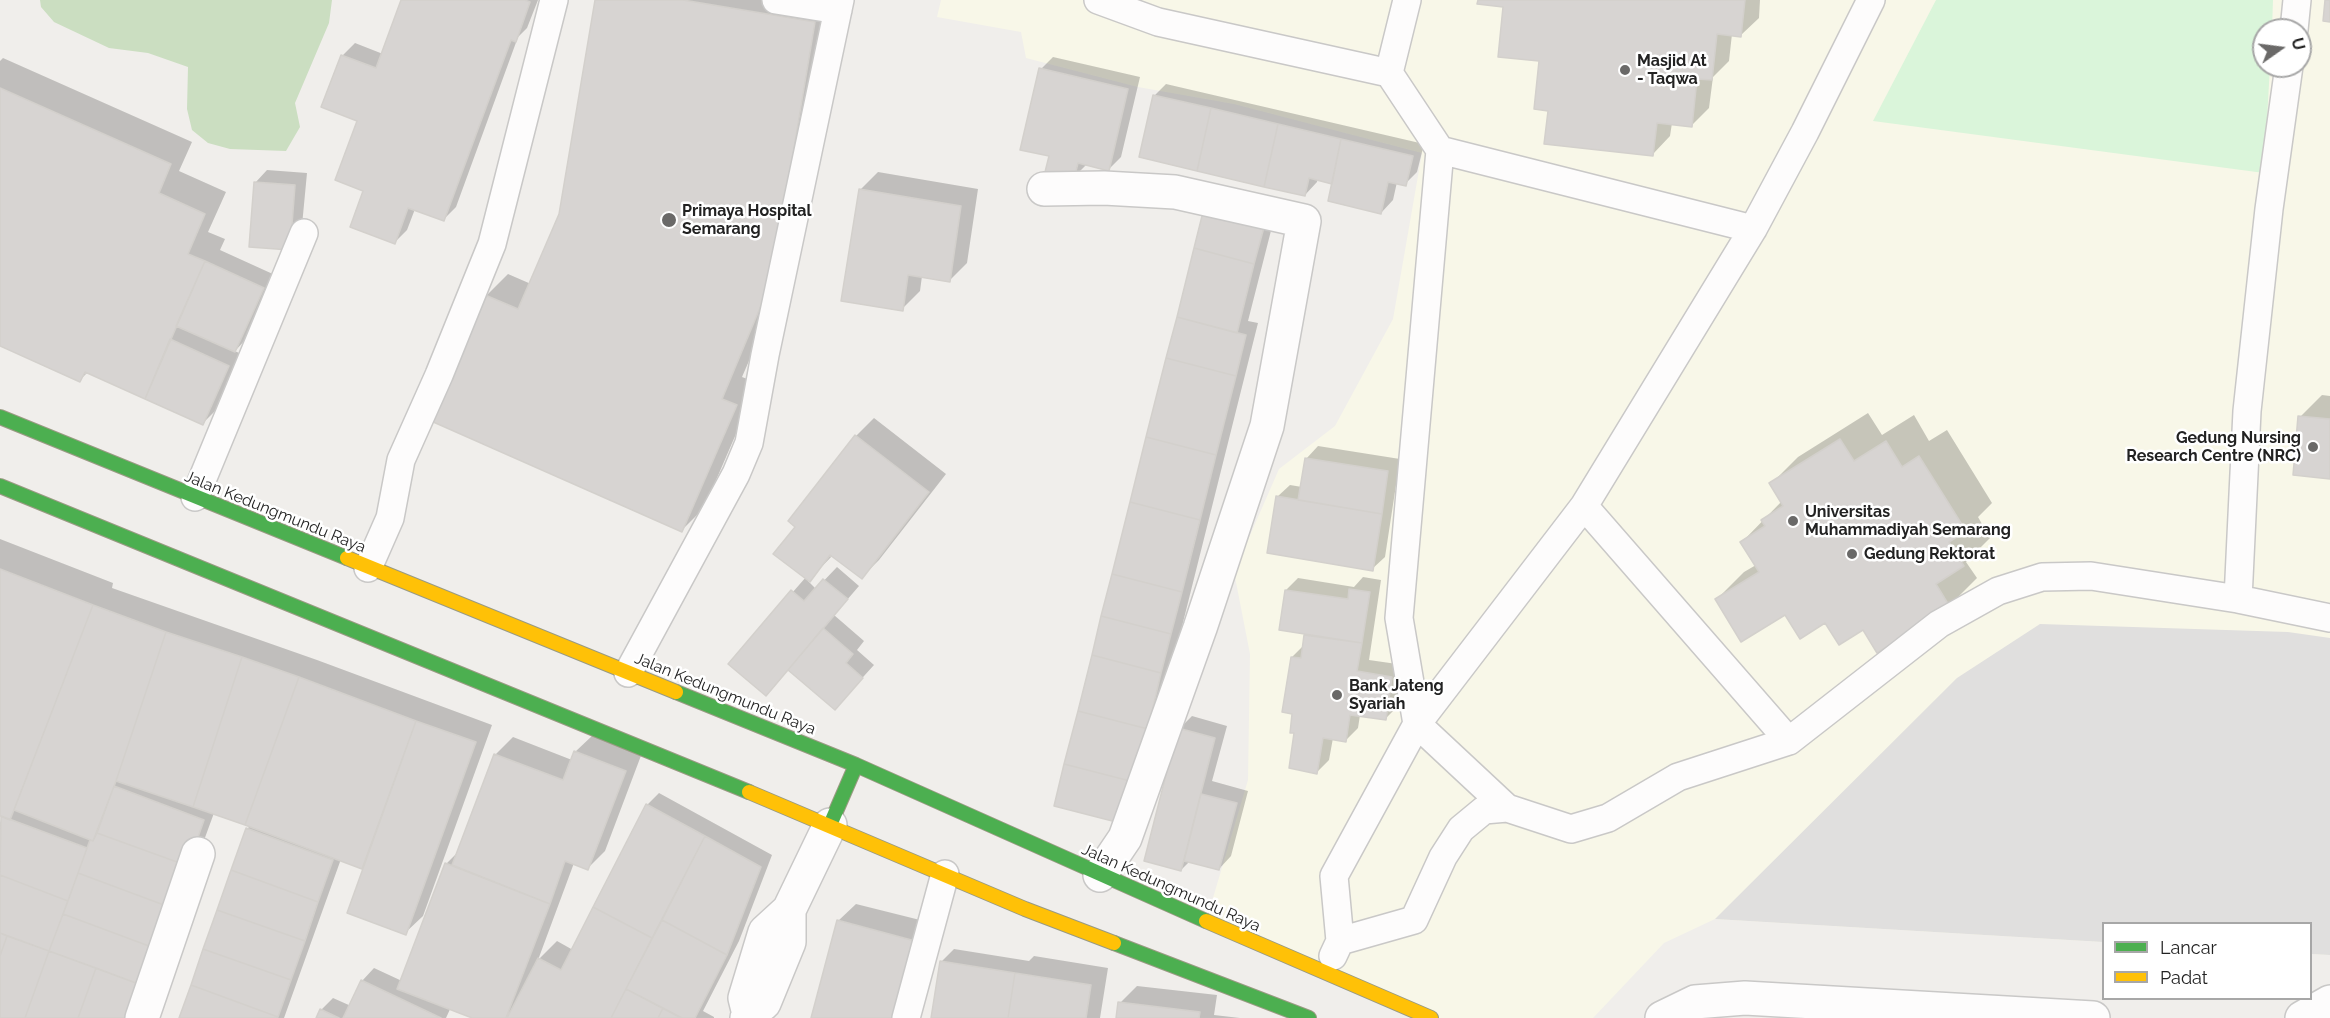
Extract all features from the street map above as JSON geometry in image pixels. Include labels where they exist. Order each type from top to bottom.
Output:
[{"type":"main road","name":"Jalan Kedungmundu Raya","points":[[0,417],[856,765],[1295,961],[1324,977],[1431,1018]]},
{"type":"main road","points":[[0,486],[830,825],[1045,917],[1309,1015]]},
{"type":"main road","points":[[830,825],[856,765]]},
{"type":"street","points":[[1044,189],[1104,188],[1175,192],[1304,221],[1267,426],[1200,628],[1125,838],[1100,875]]},
{"type":"street","points":[[748,1016],[764,1003],[777,974],[789,942],[789,910],[830,825]]},
{"type":"street","points":[[142,1018],[198,854]]},
{"type":"street","points":[[1662,1018],[1695,1002],[1745,998],[2092,1018]]},
{"type":"street","points":[[2302,1018],[2330,1002]]},
{"type":"lane","points":[[368,568],[390,518],[401,460],[439,375],[492,244],[554,0]]},
{"type":"lane","points":[[627,673],[736,474],[749,443],[765,355],[839,5],[776,0]]},
{"type":"lane","points":[[1098,0],[1158,22],[1389,72],[1440,150],[1399,618],[1417,724],[1508,808]]},
{"type":"lane","points":[[1389,72],[1407,0]]},
{"type":"lane","points":[[1324,977],[1340,941],[1334,876],[1417,724],[1584,506],[1753,229],[1871,0]]},
{"type":"lane","points":[[2295,18],[2297,0]]},
{"type":"lane","points":[[2238,599],[2247,411],[2269,209],[2287,78]]},
{"type":"lane","points":[[1440,150],[1753,229]]},
{"type":"lane","points":[[195,497],[304,233]]},
{"type":"lane","points":[[1584,506],[1789,741]]},
{"type":"lane","points":[[1340,941],[1414,920],[1443,857],[1461,829],[1484,810],[1508,808],[1571,829],[1608,818],[1678,777],[1789,741],[1940,624],[1998,591],[2042,577],[2091,576],[2238,599],[2330,618]]},
{"type":"lane","points":[[906,1018],[945,874]]},
{"type":"shaded area","name":"Universitas Muhammadiyah Semarang","points":[[941,0],[2330,0],[2330,955],[2312,954],[2312,922],[2102,922],[2102,942],[1715,919],[1664,943],[1593,1018],[1420,1018],[1207,918],[1248,780],[1250,654],[1234,572],[1279,469],[1335,426],[1393,319],[1422,153],[1234,104],[1138,87],[1026,58],[1021,32],[937,17]]},
{"type":"shaded area","points":[[2040,624],[2288,632],[2330,638],[2330,955],[2312,954],[2312,922],[2102,922],[2102,942],[1715,919],[1957,678]]},
{"type":"green space","points":[[40,0],[332,0],[329,23],[295,103],[300,127],[286,151],[230,149],[208,143],[192,130],[187,109],[188,67],[148,53],[109,48],[54,22],[41,7]]},
{"type":"green space","points":[[1936,0],[2273,0],[2272,18],[2252,18],[2252,78],[2269,78],[2264,173],[1873,121]]},
{"type":"building","points":[[401,0],[525,0],[530,2],[516,42],[511,40],[444,221],[408,208],[395,244],[350,227],[363,191],[335,180],[357,121],[321,107],[341,55],[376,68]]},
{"type":"building","points":[[595,0],[683,0],[815,22],[777,250],[762,303],[722,399],[737,405],[682,532],[431,421],[485,295],[518,309],[559,214]]},
{"type":"building","name":"Masjid At - Taqwa","points":[[1478,0],[1745,0],[1741,37],[1717,34],[1712,80],[1697,79],[1692,127],[1657,123],[1653,156],[1544,144],[1548,111],[1534,109],[1539,61],[1498,57],[1503,7],[1477,4]]},
{"type":"building","points":[[2325,0],[2330,0],[2330,22],[2323,21]]},
{"type":"building","points":[[1039,68],[1128,89],[1109,171],[1078,163],[1074,179],[1045,172],[1049,156],[1020,150]]},
{"type":"building","points":[[0,88],[171,164],[159,193],[205,214],[188,254],[205,261],[145,399],[85,372],[80,382],[0,346]]},
{"type":"building","points":[[1153,95],[1211,108],[1197,171],[1139,157]]},
{"type":"building","points":[[1211,108],[1278,124],[1264,187],[1197,171]]},
{"type":"building","points":[[1278,124],[1341,139],[1332,184],[1309,178],[1305,196],[1264,187]]},
{"type":"building","points":[[1341,139],[1413,156],[1406,186],[1388,182],[1381,214],[1328,201]]},
{"type":"building","points":[[254,182],[295,185],[290,250],[249,247]]},
{"type":"building","points":[[859,189],[961,206],[950,282],[908,275],[903,311],[841,301]]},
{"type":"building","points":[[1203,212],[1264,227],[1254,264],[1194,248]]},
{"type":"building","points":[[1194,248],[1254,264],[1237,333],[1177,317]]},
{"type":"building","points":[[205,261],[264,288],[235,352],[176,326]]},
{"type":"building","points":[[1177,317],[1246,335],[1236,376],[1166,358]]},
{"type":"building","points":[[170,339],[229,366],[203,425],[145,399]]},
{"type":"building","points":[[1166,358],[1236,376],[1216,455],[1146,437]]},
{"type":"building","name":"Gedung Nursing Research Centre (NRC)","points":[[2298,416],[2330,419],[2330,479],[2293,475]]},
{"type":"building","points":[[855,435],[929,492],[862,579],[830,555],[810,582],[773,554],[795,527],[788,521]]},
{"type":"building","points":[[1146,437],[1216,455],[1200,520],[1130,502]]},
{"type":"building","name":"Gedung Rektorat","points":[[1840,439],[1854,461],[1886,441],[1902,467],[1919,456],[1966,531],[1949,542],[1964,566],[1936,584],[1950,607],[1877,653],[1863,630],[1839,645],[1825,623],[1800,639],[1785,615],[1741,642],[1715,599],[1759,572],[1740,542],[1765,526],[1761,520],[1783,506],[1769,483]]},
{"type":"building","points":[[1305,458],[1388,471],[1382,514],[1298,500]]},
{"type":"building","points":[[1276,496],[1382,514],[1373,571],[1267,553]]},
{"type":"building","points":[[1130,502],[1200,520],[1182,592],[1112,574]]},
{"type":"building","points":[[0,569],[93,605],[10,820],[0,816]]},
{"type":"building","points":[[1112,574],[1182,592],[1171,634],[1101,616]]},
{"type":"building","points":[[823,579],[848,599],[766,696],[728,664],[791,590],[804,601]]},
{"type":"building","points":[[1349,589],[1370,592],[1362,643],[1279,630],[1285,590],[1348,599]]},
{"type":"building","points":[[93,605],[166,632],[116,781],[93,841],[14,810]]},
{"type":"building","points":[[1101,616],[1171,634],[1161,673],[1092,655]]},
{"type":"building","points":[[823,628],[853,654],[846,663],[863,678],[835,710],[788,670]]},
{"type":"building","points":[[166,632],[242,657],[193,807],[116,781]]},
{"type":"building","name":"Bank Jateng Syariah","points":[[1304,635],[1362,643],[1357,671],[1392,677],[1386,720],[1350,715],[1346,742],[1323,738],[1317,774],[1289,768],[1294,733],[1290,733],[1292,714],[1282,712],[1291,657],[1301,658]]},
{"type":"building","points":[[1092,655],[1161,673],[1148,729],[1078,711]]},
{"type":"building","points":[[242,657],[299,677],[245,825],[193,807]]},
{"type":"building","points":[[299,677],[416,721],[362,869],[245,825]]},
{"type":"building","points":[[1078,711],[1148,729],[1134,782],[1064,764]]},
{"type":"building","points":[[416,721],[476,742],[406,935],[347,913]]},
{"type":"building","points":[[1178,728],[1215,738],[1181,871],[1144,861]]},
{"type":"building","points":[[574,751],[626,771],[588,870],[565,861],[550,904],[452,865],[494,754],[563,780]]},
{"type":"building","points":[[1064,764],[1134,782],[1124,824],[1054,806]]},
{"type":"building","points":[[114,786],[204,820],[188,866],[97,833]]},
{"type":"building","points":[[1201,794],[1237,803],[1219,870],[1184,861]]},
{"type":"building","points":[[646,804],[705,836],[652,938],[593,907]]},
{"type":"building","points":[[1,816],[87,848],[68,901],[0,875]]},
{"type":"building","points":[[246,828],[333,860],[318,902],[231,870]]},
{"type":"building","points":[[97,833],[188,866],[172,908],[78,873],[90,840],[93,841]]},
{"type":"building","points":[[705,836],[761,867],[727,955],[662,920]]},
{"type":"building","points":[[445,863],[550,904],[506,1018],[472,1018],[397,989]]},
{"type":"building","points":[[231,870],[318,902],[305,941],[217,910]]},
{"type":"building","points":[[78,873],[172,908],[157,949],[63,914]]},
{"type":"building","points":[[0,875],[68,901],[49,951],[0,933]]},
{"type":"building","points":[[593,907],[652,938],[611,1018],[507,1018],[538,958],[561,970]]},
{"type":"building","points":[[217,910],[305,941],[291,980],[203,949]]},
{"type":"building","points":[[63,914],[157,949],[144,986],[49,951]]},
{"type":"building","points":[[662,920],[727,955],[695,1018],[681,1018],[626,989]]},
{"type":"building","points":[[837,920],[915,941],[895,1018],[811,1018]]},
{"type":"building","points":[[0,933],[7,936],[0,956]]},
{"type":"building","points":[[7,936],[49,951],[25,1018],[0,1018],[0,956]]},
{"type":"building","points":[[203,949],[291,980],[278,1017],[191,985]]},
{"type":"building","points":[[49,951],[96,968],[78,1018],[25,1018]]},
{"type":"building","points":[[940,961],[1015,973],[1008,1018],[931,1018]]},
{"type":"building","points":[[96,968],[144,986],[132,1018],[78,1018]]},
{"type":"building","points":[[1015,973],[1091,985],[1086,1018],[1008,1018]]},
{"type":"building","points":[[361,980],[441,1018],[343,1018]]},
{"type":"building","points":[[191,985],[278,1017],[179,1018]]},
{"type":"building","points":[[626,989],[663,1008],[658,1018],[611,1018]]},
{"type":"building","points":[[1118,1002],[1200,1012],[1199,1018],[1116,1018]]},
{"type":"building","points":[[663,1008],[682,1018],[658,1018]]},
{"type":"building","points":[[320,1009],[339,1018],[316,1018]]},
{"type":"traffic: fast","points":[[0,417],[347,558]]},
{"type":"traffic: fast","points":[[0,486],[749,792]]},
{"type":"traffic: fast","points":[[676,692],[856,765],[1206,921]]},
{"type":"traffic: fast","points":[[830,825],[856,765]]},
{"type":"traffic: fast","points":[[1114,943],[1309,1018]]},
{"type":"traffic: slow","points":[[347,558],[676,692]]},
{"type":"traffic: slow","points":[[749,792],[1025,909],[1114,943]]},
{"type":"traffic: slow","points":[[1206,921],[1431,1018]]},
{"type":"place","name":"Masjid At - Taqwa","points":[[1625,70]]},
{"type":"place","name":"Primaya Hospital Semarang","points":[[669,220]]},
{"type":"place","name":"Gedung Nursing Research Centre (NRC)","points":[[2313,447]]},
{"type":"place","name":"Universitas Muhammadiyah Semarang","points":[[1793,521]]},
{"type":"place","name":"Gedung Rektorat","points":[[1852,554]]},
{"type":"place","name":"Bank Jateng Syariah","points":[[1337,695]]}]
